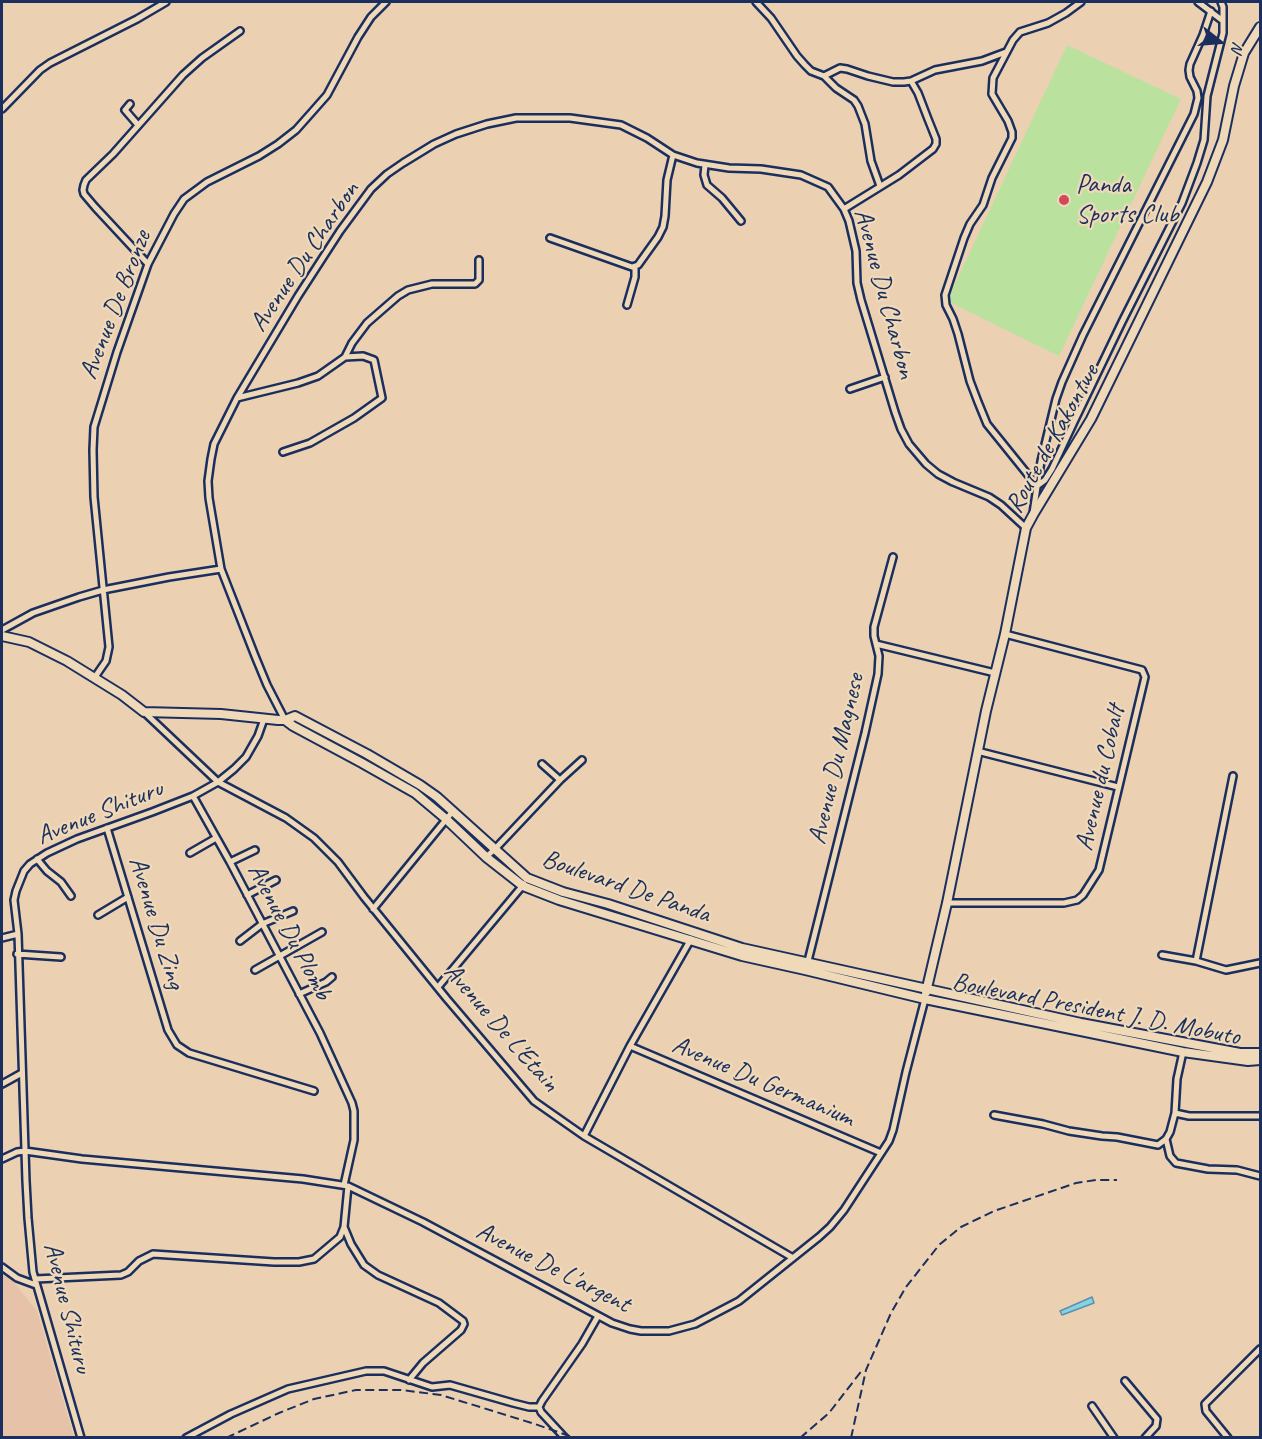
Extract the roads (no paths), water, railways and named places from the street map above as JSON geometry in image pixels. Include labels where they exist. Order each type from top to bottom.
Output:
[{"type":"street","points":[[2,110],[40,70],[50,63],[166,2]]},
{"type":"street","name":"Avenue De Bronze","points":[[95,677],[109,653],[109,638],[94,497],[94,427],[148,264],[184,199],[207,182],[259,156],[296,130],[327,95],[358,37],[371,17],[386,2]]},
{"type":"street","points":[[756,2],[771,18],[805,65],[811,71],[824,75],[836,88],[854,100],[865,124],[871,161],[880,186]]},
{"type":"street","points":[[1036,486],[987,424],[970,381],[945,295],[964,238],[983,205],[992,178],[1012,138],[1008,121],[991,89],[993,78],[1006,52],[1020,32],[1048,23],[1082,2]]},
{"type":"street","points":[[1198,2],[1223,21]]},
{"type":"street","points":[[1036,486],[1045,480],[1052,469],[1182,203],[1204,140],[1207,96],[1221,45],[1223,21],[1221,2]]},
{"type":"street","points":[[1033,515],[1036,486],[1062,382],[1083,335],[1194,114],[1198,98],[1189,70],[1211,11]]},
{"type":"street","name":"Route de Kakontwe","points":[[925,999],[1026,528],[1091,419],[1207,182],[1223,140],[1234,86],[1244,52],[1260,27]]},
{"type":"street","points":[[148,264],[95,207],[83,190],[86,180],[113,154],[170,89],[202,58],[240,31]]},
{"type":"street","points":[[824,75],[840,68],[893,82],[911,81],[935,70],[982,61],[1006,52]]},
{"type":"street","points":[[843,208],[899,175],[933,149],[936,144],[918,93],[911,81]]},
{"type":"street","points":[[130,104],[125,110],[138,125]]},
{"type":"street","name":"Avenue Du Charbon","points":[[285,720],[259,666],[221,569],[208,481],[214,444],[237,398],[298,296],[340,231],[371,189],[404,162],[435,144],[487,124],[516,118],[570,118],[621,125],[673,155],[705,165],[761,169],[801,175],[828,187],[843,208],[853,234],[857,283],[861,300],[902,429],[909,444],[938,474],[1001,505],[1026,528]]},
{"type":"street","points":[[550,237],[635,267],[642,262],[661,233],[667,180],[673,155]]},
{"type":"street","points":[[705,165],[704,175],[707,185],[722,198],[741,221]]},
{"type":"street","points":[[237,398],[318,376],[345,357],[367,323],[398,296],[408,290],[432,284],[475,284],[479,280],[479,260]]},
{"type":"street","points":[[627,305],[635,277],[635,267]]},
{"type":"street","points":[[283,452],[310,443],[360,414],[382,398],[374,360],[363,356],[345,357]]},
{"type":"street","points":[[850,389],[885,377]]},
{"type":"street","name":"Avenue Du Magnese","points":[[807,966],[878,674],[879,656],[874,627],[893,557]]},
{"type":"street","points":[[2,630],[33,613],[103,590],[221,569]]},
{"type":"street","name":"Avenue du Cobalt","points":[[947,903],[1064,903],[1077,900],[1083,895],[1099,870],[1145,677],[1142,670],[1005,634]]},
{"type":"street","points":[[2,636],[29,642],[42,648],[95,677],[144,712]]},
{"type":"street","points":[[876,644],[995,673]]},
{"type":"street","name":"Boulevard De Panda","points":[[144,712],[221,714],[285,720],[296,716],[420,785],[453,811],[528,878],[563,892],[608,904],[742,948],[925,999]]},
{"type":"street","name":"Avenue De L'Etain","points":[[144,712],[218,782],[286,818],[314,838],[338,862],[373,909],[534,1101],[584,1136],[793,1258]]},
{"type":"street","name":"Avenue Shituru","points":[[81,1437],[36,1282],[28,1218],[18,934],[14,900],[16,891],[24,871],[37,859],[62,845],[193,796],[218,782],[246,757],[258,736],[264,719]]},
{"type":"street","name":"Boulevard De Panda","points":[[285,720],[415,793],[486,857],[523,886],[559,900],[742,956],[927,989]]},
{"type":"street","points":[[325,743],[330,734]]},
{"type":"street","points":[[977,751],[1118,788]]},
{"type":"street","points":[[362,763],[367,754]]},
{"type":"street","points":[[486,857],[582,760]]},
{"type":"street","points":[[542,764],[560,780]]},
{"type":"street","points":[[1196,961],[1233,776]]},
{"type":"street","name":"Avenue Du Plomb","points":[[193,796],[320,1032],[346,1087],[354,1111],[354,1140],[346,1185],[344,1227]]},
{"type":"street","points":[[373,909],[453,811]]},
{"type":"street","name":"Avenue Du Zing","points":[[107,828],[168,1030],[177,1045],[189,1053],[314,1091]]},
{"type":"street","points":[[190,854],[216,838]]},
{"type":"street","points":[[230,862],[255,850]]},
{"type":"street","points":[[37,859],[61,882],[71,896]]},
{"type":"street","points":[[438,987],[528,878]]},
{"type":"street","points":[[247,895],[276,880]]},
{"type":"street","points":[[98,915],[128,897]]},
{"type":"street","points":[[240,941],[262,924],[293,911]]},
{"type":"street","points":[[255,970],[322,933]]},
{"type":"street","points":[[584,1136],[630,1046],[694,933]]},
{"type":"street","points":[[2,938],[18,934]]},
{"type":"street","points":[[17,954],[61,957]]},
{"type":"street","points":[[1162,955],[1196,961],[1226,970],[1260,963]]},
{"type":"street","points":[[299,994],[332,977]]},
{"type":"street","name":"Boulevard President J. D. Mobuto","points":[[927,989],[1183,1052],[1248,1061],[1260,1060]]},
{"type":"street","name":"Boulevard President J. D. Mobuto","points":[[925,999],[1117,1034],[1240,1053],[1260,1053]]},
{"type":"street","name":"Avenue De L'argent","points":[[25,1151],[82,1159],[346,1185],[423,1222],[612,1323],[641,1331],[669,1331],[686,1328],[739,1301],[819,1237],[844,1210],[889,1141],[925,999]]},
{"type":"street","name":"Avenue Du Germanium","points":[[630,1046],[880,1153]]},
{"type":"street","points":[[994,1115],[1069,1131],[1158,1145],[1166,1140],[1170,1132],[1175,1113],[1177,1079],[1183,1052]]},
{"type":"street","points":[[2,1084],[22,1073]]},
{"type":"street","points":[[1175,1113],[1189,1116],[1260,1116]]},
{"type":"street","points":[[1166,1140],[1170,1156],[1176,1163],[1208,1169],[1237,1170],[1260,1176]]},
{"type":"street","points":[[2,1159],[25,1151]]},
{"type":"street","points":[[2,1267],[17,1278],[36,1282],[121,1275],[153,1254],[299,1262],[314,1259],[325,1251],[340,1237],[344,1227]]},
{"type":"street","points":[[344,1227],[364,1265],[378,1275],[439,1303],[464,1323],[461,1330],[423,1363],[409,1380]]},
{"type":"street","points":[[539,1407],[582,1344],[598,1316]]},
{"type":"street","points":[[1228,1437],[1206,1411],[1205,1404],[1260,1349]]},
{"type":"street","points":[[186,1437],[288,1389],[366,1371],[384,1371],[432,1387],[450,1385],[529,1407],[539,1407]]},
{"type":"street","points":[[1125,1381],[1157,1419],[1155,1426],[1145,1437]]},
{"type":"street","points":[[1092,1406],[1114,1437]]},
{"type":"street","points":[[539,1407],[565,1437]]},
{"type":"water","points":[[1092,1297],[1094,1303],[1062,1315],[1060,1311]]},
{"type":"railway","points":[[851,1438],[866,1370],[891,1313],[906,1287],[939,1245],[961,1227],[994,1211],[1076,1183],[1117,1180]]},
{"type":"railway","points":[[800,1438],[829,1413],[863,1369]]},
{"type":"railway","points":[[226,1438],[314,1399],[356,1390],[401,1390],[441,1395],[575,1438]]},
{"type":"place","name":"Panda Sports Club","points":[[1064,200]]}]
